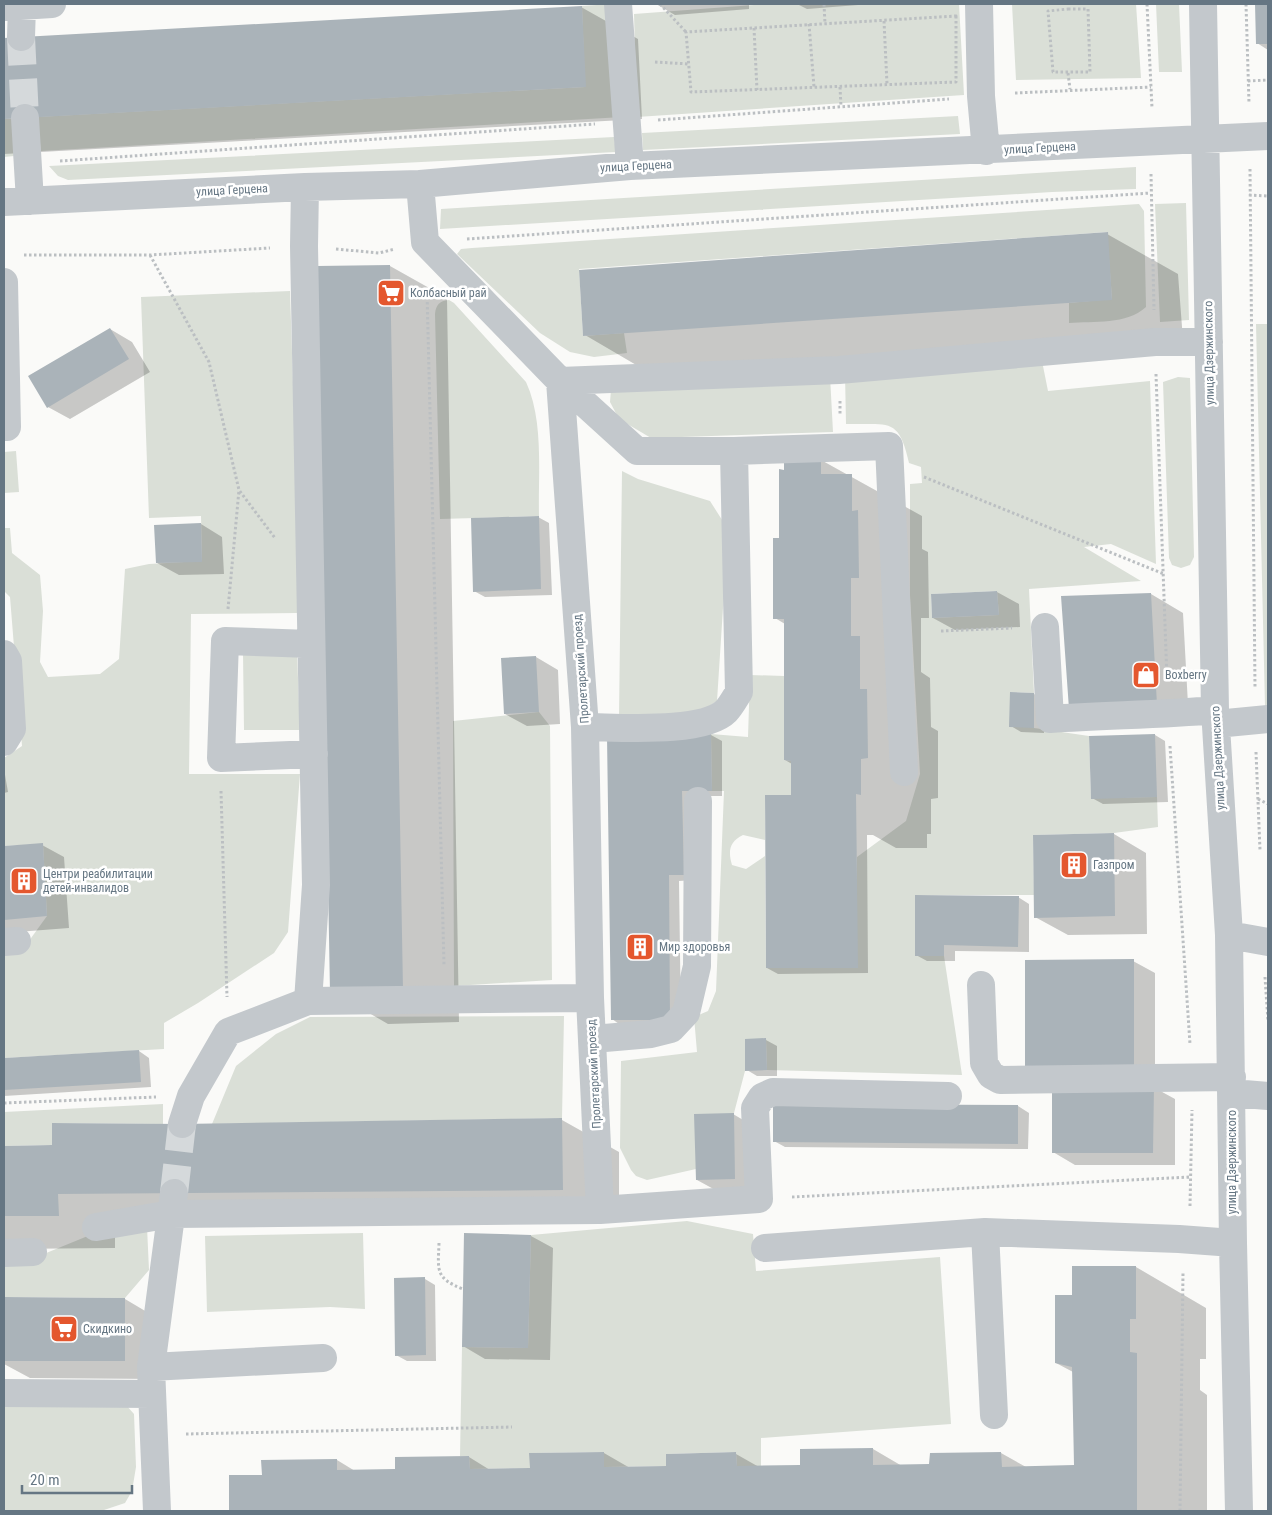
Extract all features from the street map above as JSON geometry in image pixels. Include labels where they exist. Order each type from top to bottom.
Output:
[{"type":"street","points":[[21,37],[13,6],[52,4]]},
{"type":"street","points":[[618,4],[630,166]]},
{"type":"street","points":[[980,4],[981,96],[986,151]]},
{"type":"street","name":"улица Дзержинского","points":[[1202,4],[1210,342],[1215,717],[1229,935],[1239,1511]]},
{"type":"street","points":[[17,201],[28,164],[25,118]]},
{"type":"street","name":"улица Герцена","points":[[17,201],[305,187],[420,184],[630,166],[986,151],[1268,136]]},
{"type":"street","points":[[420,184],[425,242],[560,380],[637,451],[734,451],[840,446],[890,446],[904,772]]},
{"type":"street","points":[[305,187],[304,246],[310,644],[316,884],[308,1001]]},
{"type":"street","points":[[4,282],[7,427],[4,427]]},
{"type":"street","points":[[560,380],[839,370],[1155,342],[1210,342]]},
{"type":"street","name":"Пролетарский проезд","points":[[560,380],[586,727],[590,998],[600,1210]]},
{"type":"street","points":[[586,727],[692,726],[710,720],[725,712],[739,692],[734,451]]},
{"type":"street","points":[[1045,627],[1050,719],[1115,714],[1262,719]]},
{"type":"street","points":[[310,644],[225,641],[220,758],[314,754]]},
{"type":"street","points":[[4,654],[8,661],[12,729],[4,742]]},
{"type":"street","points":[[593,1039],[651,1034],[671,1029],[686,1013],[697,966],[698,801]]},
{"type":"street","points":[[1229,935],[1265,942]]},
{"type":"street","points":[[981,984],[984,1063],[991,1075],[1000,1080],[1232,1085],[1268,1096]]},
{"type":"street","points":[[182,1124],[191,1096],[228,1032],[308,1001],[590,998]]},
{"type":"street","points":[[96,1226],[172,1204],[441,1210],[600,1210],[758,1199],[755,1108],[762,1096],[774,1092],[948,1096]]},
{"type":"street","points":[[157,1511],[151,1367],[172,1204]]},
{"type":"street","points":[[985,1232],[994,1415]]},
{"type":"street","points":[[765,1248],[985,1232],[1179,1238],[1233,1243]]},
{"type":"street","points":[[4,1253],[33,1252]]},
{"type":"street","points":[[151,1367],[324,1358]]},
{"type":"street","points":[[4,1393],[152,1394]]},
{"type":"path","points":[[660,4],[686,32],[691,92],[956,82],[956,16],[686,32]]},
{"type":"path","points":[[824,4],[825,24]]},
{"type":"path","points":[[1068,4],[1068,9]]},
{"type":"path","points":[[28,164],[841,107],[1070,89],[1151,87],[1147,4]]},
{"type":"path","points":[[1246,4],[1248,81],[1268,80]]},
{"type":"path","points":[[1088,9],[1090,72],[1068,73],[1053,72],[1048,11],[1088,9]]},
{"type":"path","points":[[884,20],[887,84]]},
{"type":"path","points":[[809,24],[814,87]]},
{"type":"path","points":[[754,28],[757,90]]},
{"type":"path","points":[[1068,73],[1070,89]]},
{"type":"path","points":[[840,87],[841,107]]},
{"type":"path","points":[[23,256],[150,255],[304,246],[379,253],[425,242],[1150,193],[1164,574],[892,464]]},
{"type":"path","points":[[1260,856],[1258,799],[1262,719],[1250,195],[1268,196]]},
{"type":"path","points":[[150,255],[210,362],[239,490],[225,641]]},
{"type":"path","points":[[427,292],[445,1000]]},
{"type":"path","points":[[839,370],[840,446]]},
{"type":"path","points":[[239,490],[280,545]]},
{"type":"path","points":[[942,631],[1045,627]]},
{"type":"path","points":[[220,758],[228,1032]]},
{"type":"path","points":[[1258,799],[1268,804]]},
{"type":"path","points":[[1265,942],[1268,1021]]},
{"type":"path","points":[[4,1103],[191,1096]]},
{"type":"path","points":[[758,1199],[1191,1177]]},
{"type":"path","points":[[441,1210],[438,1269],[446,1282],[463,1289]]},
{"type":"path","points":[[153,1435],[512,1427]]},
{"type":"shaded area","points":[[611,4],[622,117],[41,151],[37,117],[585,87],[582,6]]},
{"type":"shaded area","points":[[769,4],[959,4],[964,95],[637,117],[634,14]]},
{"type":"shaded area","points":[[1012,4],[1136,4],[1141,78],[1016,80]]},
{"type":"shaded area","points":[[1156,4],[1179,4],[1182,72],[1159,72]]},
{"type":"shaded area","points":[[958,116],[960,134],[643,150],[642,133]]},
{"type":"shaded area","points":[[4,119],[12,119],[14,156],[4,157]]},
{"type":"shaded area","points":[[614,137],[616,152],[68,180],[58,176],[49,166]]},
{"type":"shaded area","points":[[1136,167],[1136,189],[1052,192],[440,229],[441,209]]},
{"type":"shaded area","points":[[1186,203],[1189,320],[1160,322],[1155,204]]},
{"type":"shaded area","points":[[1139,204],[1144,211],[1146,307],[1129,317],[1099,322],[1069,323],[1069,303],[1112,299],[1107,232],[579,269],[583,336],[624,333],[627,353],[594,357],[570,352],[540,333],[457,254],[461,249],[472,248]]},
{"type":"shaded area","points":[[290,291],[300,598],[297,613],[191,614],[189,774],[300,774],[288,932],[274,953],[164,1023],[164,1049],[4,1058],[4,947],[26,945],[47,916],[43,844],[4,846],[4,758],[22,746],[10,597],[4,591],[4,528],[10,528],[12,553],[40,575],[43,611],[40,662],[48,677],[100,674],[119,659],[125,569],[149,564],[202,561],[201,516],[149,518],[141,297]]},
{"type":"shaded area","points":[[449,300],[454,303],[526,382],[532,397],[538,430],[539,516],[440,519],[435,314],[439,304]]},
{"type":"shaded area","points":[[1256,324],[1268,324],[1268,706],[1265,706]]},
{"type":"shaded area","points":[[1042,361],[1048,391],[1150,381],[1156,564],[1111,544],[1084,547],[1141,581],[1029,589],[1034,693],[1010,692],[1034,728],[1089,736],[1091,798],[1157,797],[1158,827],[1114,833],[1033,835],[1034,895],[915,895],[915,955],[944,956],[962,1075],[767,1070],[766,1039],[745,1039],[745,1071],[734,1113],[696,1169],[647,1180],[636,1176],[620,1148],[621,1061],[697,1052],[694,1017],[708,1011],[716,991],[724,791],[712,791],[711,734],[748,737],[750,675],[784,676],[784,760],[791,761],[791,795],[765,795],[765,840],[743,835],[732,844],[730,851],[732,865],[746,869],[765,856],[766,968],[857,968],[857,857],[906,821],[920,774],[910,595],[910,484],[922,483],[921,467],[909,463],[901,437],[890,426],[882,424],[846,424],[845,374]],"holes":[[[997,591],[999,615],[932,618],[931,594]]]},
{"type":"shaded area","points":[[830,376],[833,432],[651,438],[619,419],[610,402],[611,390]]},
{"type":"shaded area","points":[[1178,377],[1190,378],[1194,557],[1190,565],[1181,568],[1172,565],[1169,558],[1163,382]]},
{"type":"shaded area","points":[[16,451],[19,492],[4,493],[4,452]]},
{"type":"shaded area","points":[[622,471],[638,479],[710,501],[724,523],[725,577],[717,701],[697,714],[619,719]]},
{"type":"shaded area","points":[[297,652],[300,730],[244,730],[243,653]]},
{"type":"shaded area","points":[[539,712],[550,726],[552,980],[454,986],[453,721]]},
{"type":"shaded area","points":[[564,1016],[562,1118],[212,1124],[236,1066],[276,1034],[310,1017]]},
{"type":"shaded area","points":[[163,1104],[163,1124],[53,1123],[52,1145],[4,1146],[4,1112]]},
{"type":"shaded area","points":[[687,1221],[753,1234],[756,1271],[940,1257],[951,1424],[761,1438],[761,1466],[737,1466],[736,1452],[666,1454],[666,1466],[604,1467],[603,1452],[530,1453],[530,1468],[470,1469],[469,1456],[460,1456],[462,1347],[528,1348],[531,1235]]},
{"type":"shaded area","points":[[147,1227],[149,1270],[125,1298],[4,1297],[4,1258],[34,1258],[100,1231]]},
{"type":"shaded area","points":[[363,1233],[365,1309],[330,1307],[207,1312],[205,1236]]},
{"type":"shaded area","points":[[4,1399],[126,1405],[134,1414],[136,1467],[132,1491],[125,1503],[101,1511],[4,1511]]},
{"type":"building","points":[[1255,4],[1268,4],[1268,44],[1256,44]]},
{"type":"building","points":[[582,6],[586,87],[4,119],[4,38]]},
{"type":"building","points":[[1108,232],[1112,300],[583,336],[579,270]]},
{"type":"building","points":[[390,265],[403,990],[330,992],[317,266]]},
{"type":"building","points":[[110,328],[129,359],[47,408],[28,376]]},
{"type":"building","points":[[784,459],[821,459],[821,474],[852,474],[852,511],[858,510],[859,578],[851,578],[851,636],[860,636],[860,689],[867,689],[868,758],[861,759],[861,795],[856,794],[858,968],[766,968],[765,795],[791,795],[791,761],[784,760],[784,619],[773,619],[773,538],[779,538],[779,469],[784,470]]},
{"type":"building","points":[[539,516],[541,589],[473,592],[471,518]]},
{"type":"building","points":[[201,523],[202,562],[156,563],[154,525]]},
{"type":"building","points":[[997,591],[999,615],[932,618],[931,594]]},
{"type":"building","points":[[1151,593],[1157,705],[1069,709],[1061,596]]},
{"type":"building","points":[[536,656],[539,712],[504,714],[501,658]]},
{"type":"building","points":[[1010,692],[1034,693],[1034,728],[1009,727]]},
{"type":"building","name":"Мир здоровья","points":[[711,734],[712,791],[682,791],[684,875],[669,875],[670,1020],[611,1020],[607,736]]},
{"type":"building","points":[[1155,734],[1157,797],[1091,799],[1089,736]]},
{"type":"building","name":"Газпром","points":[[1114,833],[1115,916],[1034,918],[1033,835]]},
{"type":"building","name":"Центри реабилитации детей-инвалидов","points":[[43,843],[47,916],[4,920],[4,846]]},
{"type":"building","points":[[915,895],[1019,896],[1018,947],[944,945],[944,956],[915,956]]},
{"type":"building","points":[[1134,959],[1134,1067],[1025,1068],[1025,960]]},
{"type":"building","points":[[766,1038],[767,1070],[745,1071],[745,1039]]},
{"type":"building","points":[[139,1050],[141,1082],[4,1090],[4,1058]]},
{"type":"building","points":[[1052,1085],[1154,1085],[1153,1153],[1052,1153]]},
{"type":"building","points":[[773,1104],[1018,1105],[1018,1144],[773,1142]]},
{"type":"building","points":[[734,1113],[735,1179],[696,1180],[694,1114]]},
{"type":"building","points":[[562,1118],[563,1190],[58,1194],[59,1216],[4,1216],[4,1146],[52,1145],[52,1123],[182,1124]]},
{"type":"building","points":[[464,1233],[531,1235],[528,1348],[462,1347]]},
{"type":"building","points":[[1072,1266],[1136,1266],[1136,1319],[1130,1319],[1130,1352],[1137,1353],[1137,1511],[229,1511],[229,1475],[262,1475],[261,1460],[337,1459],[337,1470],[395,1469],[395,1457],[469,1456],[470,1469],[530,1468],[529,1453],[604,1452],[604,1467],[666,1466],[666,1454],[736,1452],[737,1466],[800,1465],[800,1449],[873,1448],[873,1465],[929,1464],[930,1453],[1001,1452],[1002,1467],[1074,1465],[1072,1367],[1055,1363],[1055,1295],[1072,1295]]},
{"type":"building","points":[[425,1277],[426,1355],[395,1356],[394,1278]]},
{"type":"building","name":"Скидкино","points":[[4,1297],[125,1298],[125,1361],[4,1361]]},
{"type":"tunnel","points":[[21,37],[25,118]]},
{"type":"tunnel","points":[[174,1193],[182,1124]]},
{"type":"place","name":"Колбасный рай","points":[[391,293]]},
{"type":"place","name":"Boxberry","points":[[1146,675]]},
{"type":"place","name":"Газпром","points":[[1074,865]]},
{"type":"place","name":"Центри реабилитации детей-инвалидов","points":[[24,881]]},
{"type":"place","name":"Мир здоровья","points":[[640,947]]},
{"type":"place","name":"Скидкино","points":[[64,1329]]}]
